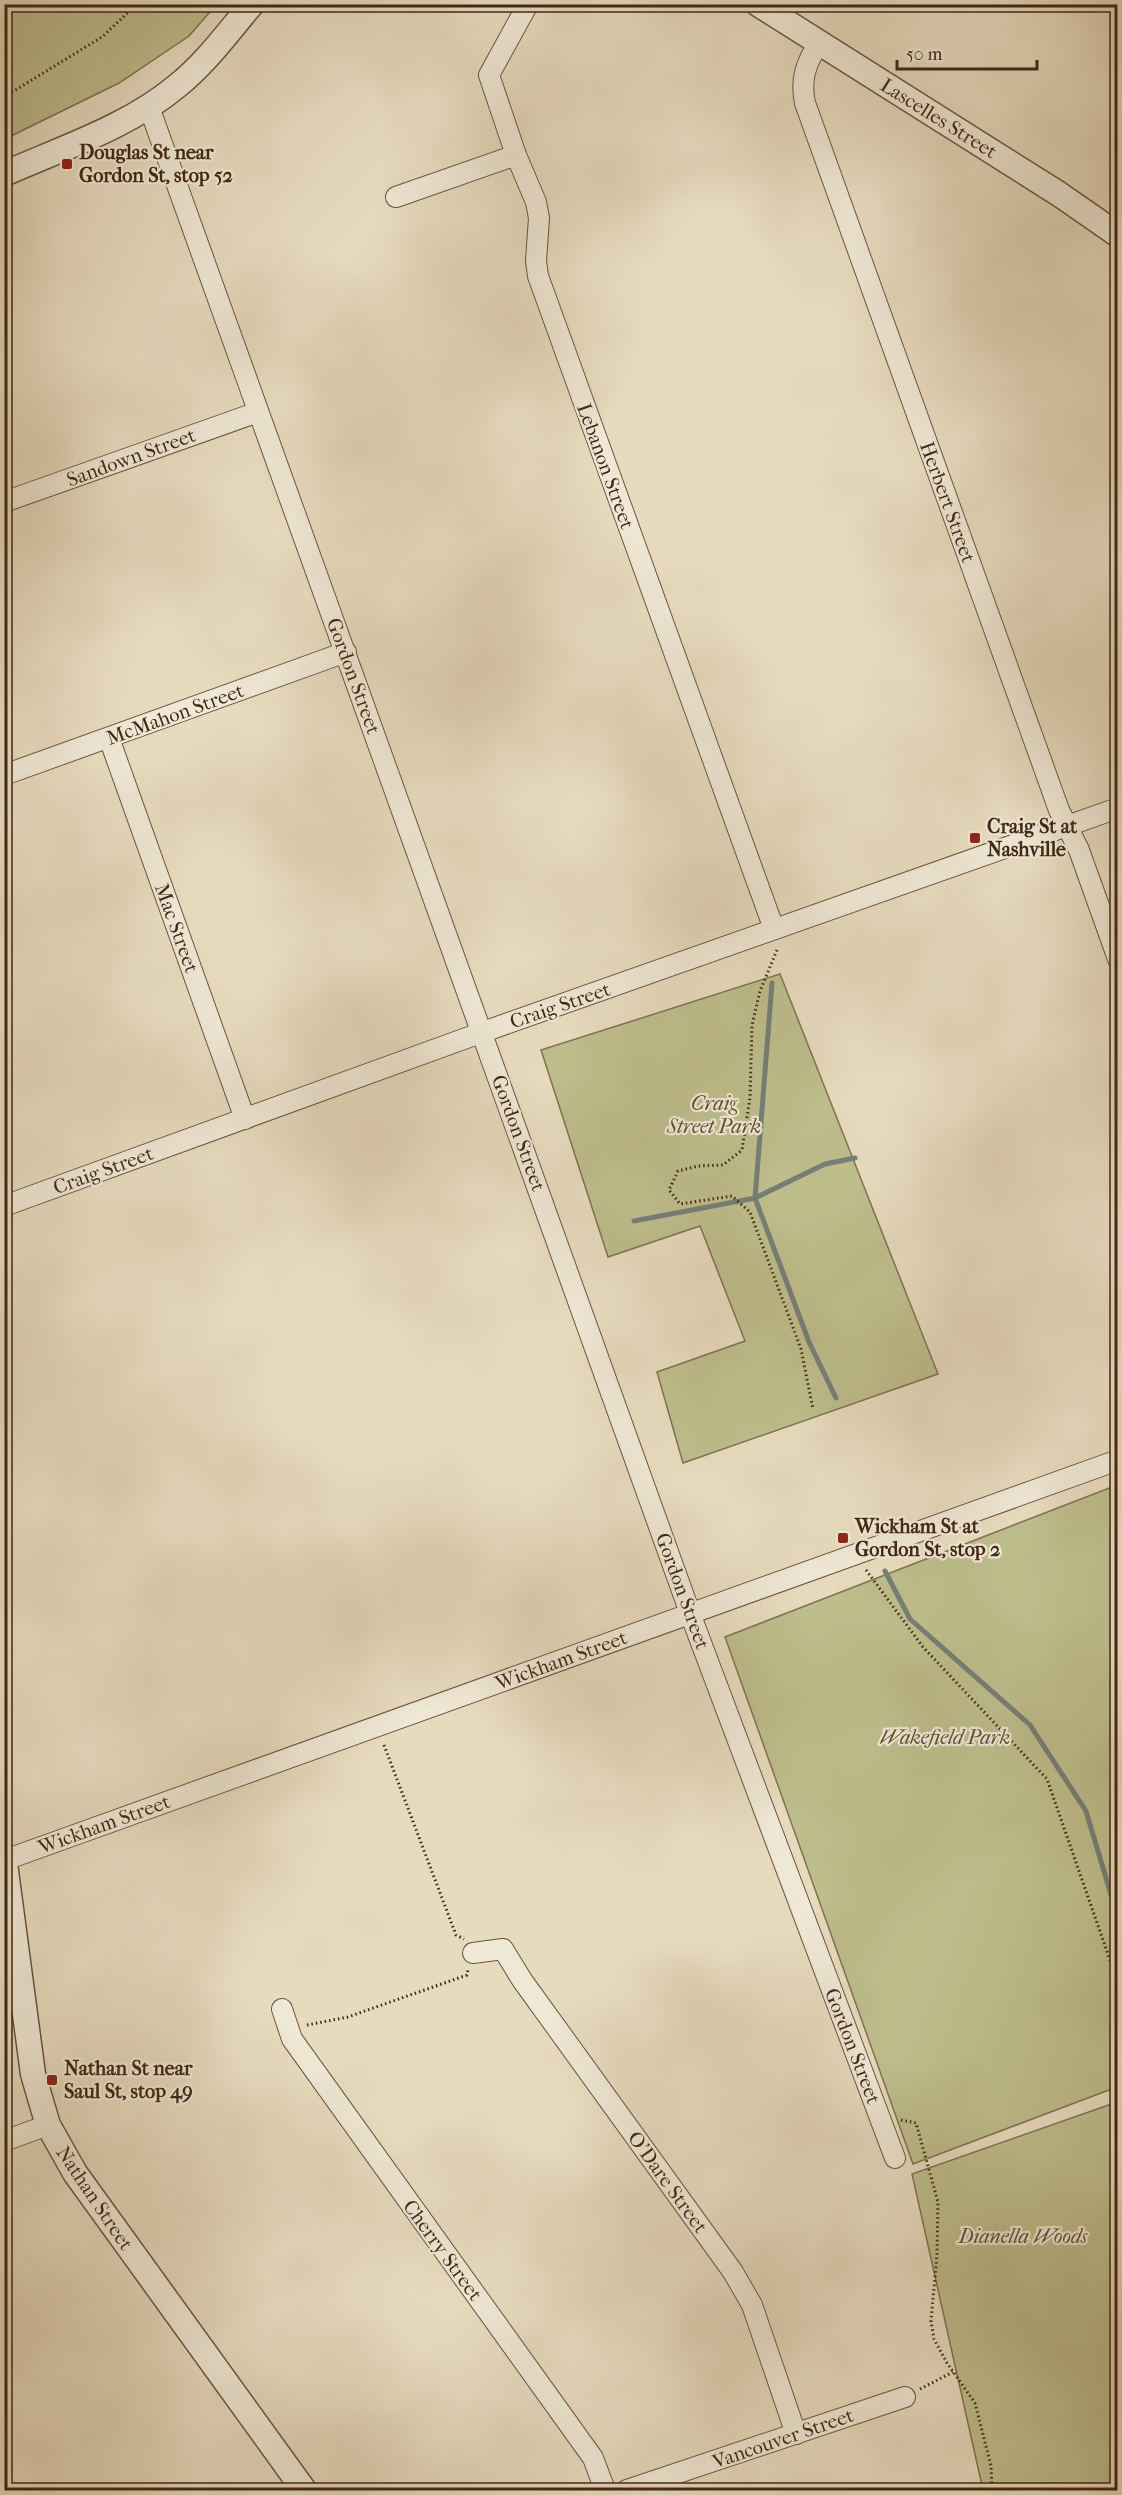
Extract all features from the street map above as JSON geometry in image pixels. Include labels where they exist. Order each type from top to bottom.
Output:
[{"type":"street","points":[[4,174],[149,107],[177,86],[207,58],[252,4]]},
{"type":"street","name":"Lebanon Street","points":[[528,4],[489,75],[516,154],[536,202],[539,218],[536,261],[538,276],[774,929]]},
{"type":"street","name":"Lascelles Street","points":[[758,4],[1059,194],[1118,235]]},
{"type":"street","name":"Herbert Street","points":[[819,43],[805,69],[802,86],[805,103],[1066,825],[1079,850],[1118,959]]},
{"type":"street","name":"Gordon Street","points":[[149,107],[691,1613],[895,2158]]},
{"type":"street","points":[[396,197],[516,154]]},
{"type":"street","name":"Sandown Street","points":[[4,502],[258,412]]},
{"type":"street","name":"McMahon Street","points":[[4,775],[346,652]]},
{"type":"street","name":"Mac Street","points":[[109,738],[245,1119]]},
{"type":"street","name":"Craig Street","points":[[6,1201],[245,1119],[483,1032],[1118,808]]},
{"type":"street","name":"Wickham Street","points":[[5,1858],[1118,1460]]},
{"type":"street","name":"Nathan Street","points":[[5,1858],[33,2073],[48,2125],[75,2173],[304,2490]]},
{"type":"street","name":"O'Dare Street","points":[[473,1953],[503,1949],[522,1980],[734,2272],[752,2305],[796,2434]]},
{"type":"street","name":"Cherry Street","points":[[282,2009],[287,2028],[299,2049],[593,2458],[605,2490]]},
{"type":"street","points":[[4,2141],[48,2125]]},
{"type":"street","name":"Vancouver Street","points":[[627,2490],[905,2397]]},
{"type":"path","points":[[4,97],[102,37],[137,4]]},
{"type":"path","points":[[777,951],[760,991],[752,1025],[750,1098],[742,1150],[723,1165],[698,1166],[678,1171],[669,1190],[680,1203],[732,1196],[750,1212],[801,1349],[813,1409]]},
{"type":"path","points":[[854,1554],[923,1647],[1047,1779],[1118,1983]]},
{"type":"path","points":[[287,2028],[348,2017],[467,1974],[473,1953],[471,1942],[456,1935],[377,1726]]},
{"type":"path","points":[[881,2122],[893,2117],[916,2123],[920,2135],[938,2202],[932,2321],[934,2339],[953,2372],[975,2403],[991,2466],[992,2490]]},
{"type":"path","points":[[905,2397],[953,2372]]},
{"type":"green space","points":[[5,4],[216,5],[189,36],[119,83],[5,139]]},
{"type":"green space","name":"Craig Street Park","points":[[780,974],[938,1374],[683,1463],[657,1372],[745,1341],[700,1226],[608,1257],[541,1050]]},
{"type":"green space","name":"Wakefield Park","points":[[1117,1485],[1117,2087],[913,2164],[725,1637]]},
{"type":"green space","name":"Dianella Woods","points":[[1117,2102],[1117,2490],[983,2490],[912,2174]]},
{"type":"waterway","points":[[772,983],[755,1198],[809,1342],[836,1398]]},
{"type":"waterway","points":[[634,1221],[755,1198],[825,1164],[855,1158]]},
{"type":"waterway","points":[[885,1571],[910,1619],[1030,1725],[1086,1811],[1118,1918]]},
{"type":"place","name":"Douglas St near Gordon St, stop 52","points":[[67,164]]},
{"type":"place","name":"Craig St at Nashville","points":[[975,838]]},
{"type":"place","name":"Wickham St at Gordon St, stop 2","points":[[843,1538]]},
{"type":"place","name":"Nathan St near Saul St, stop 49","points":[[52,2080]]}]
